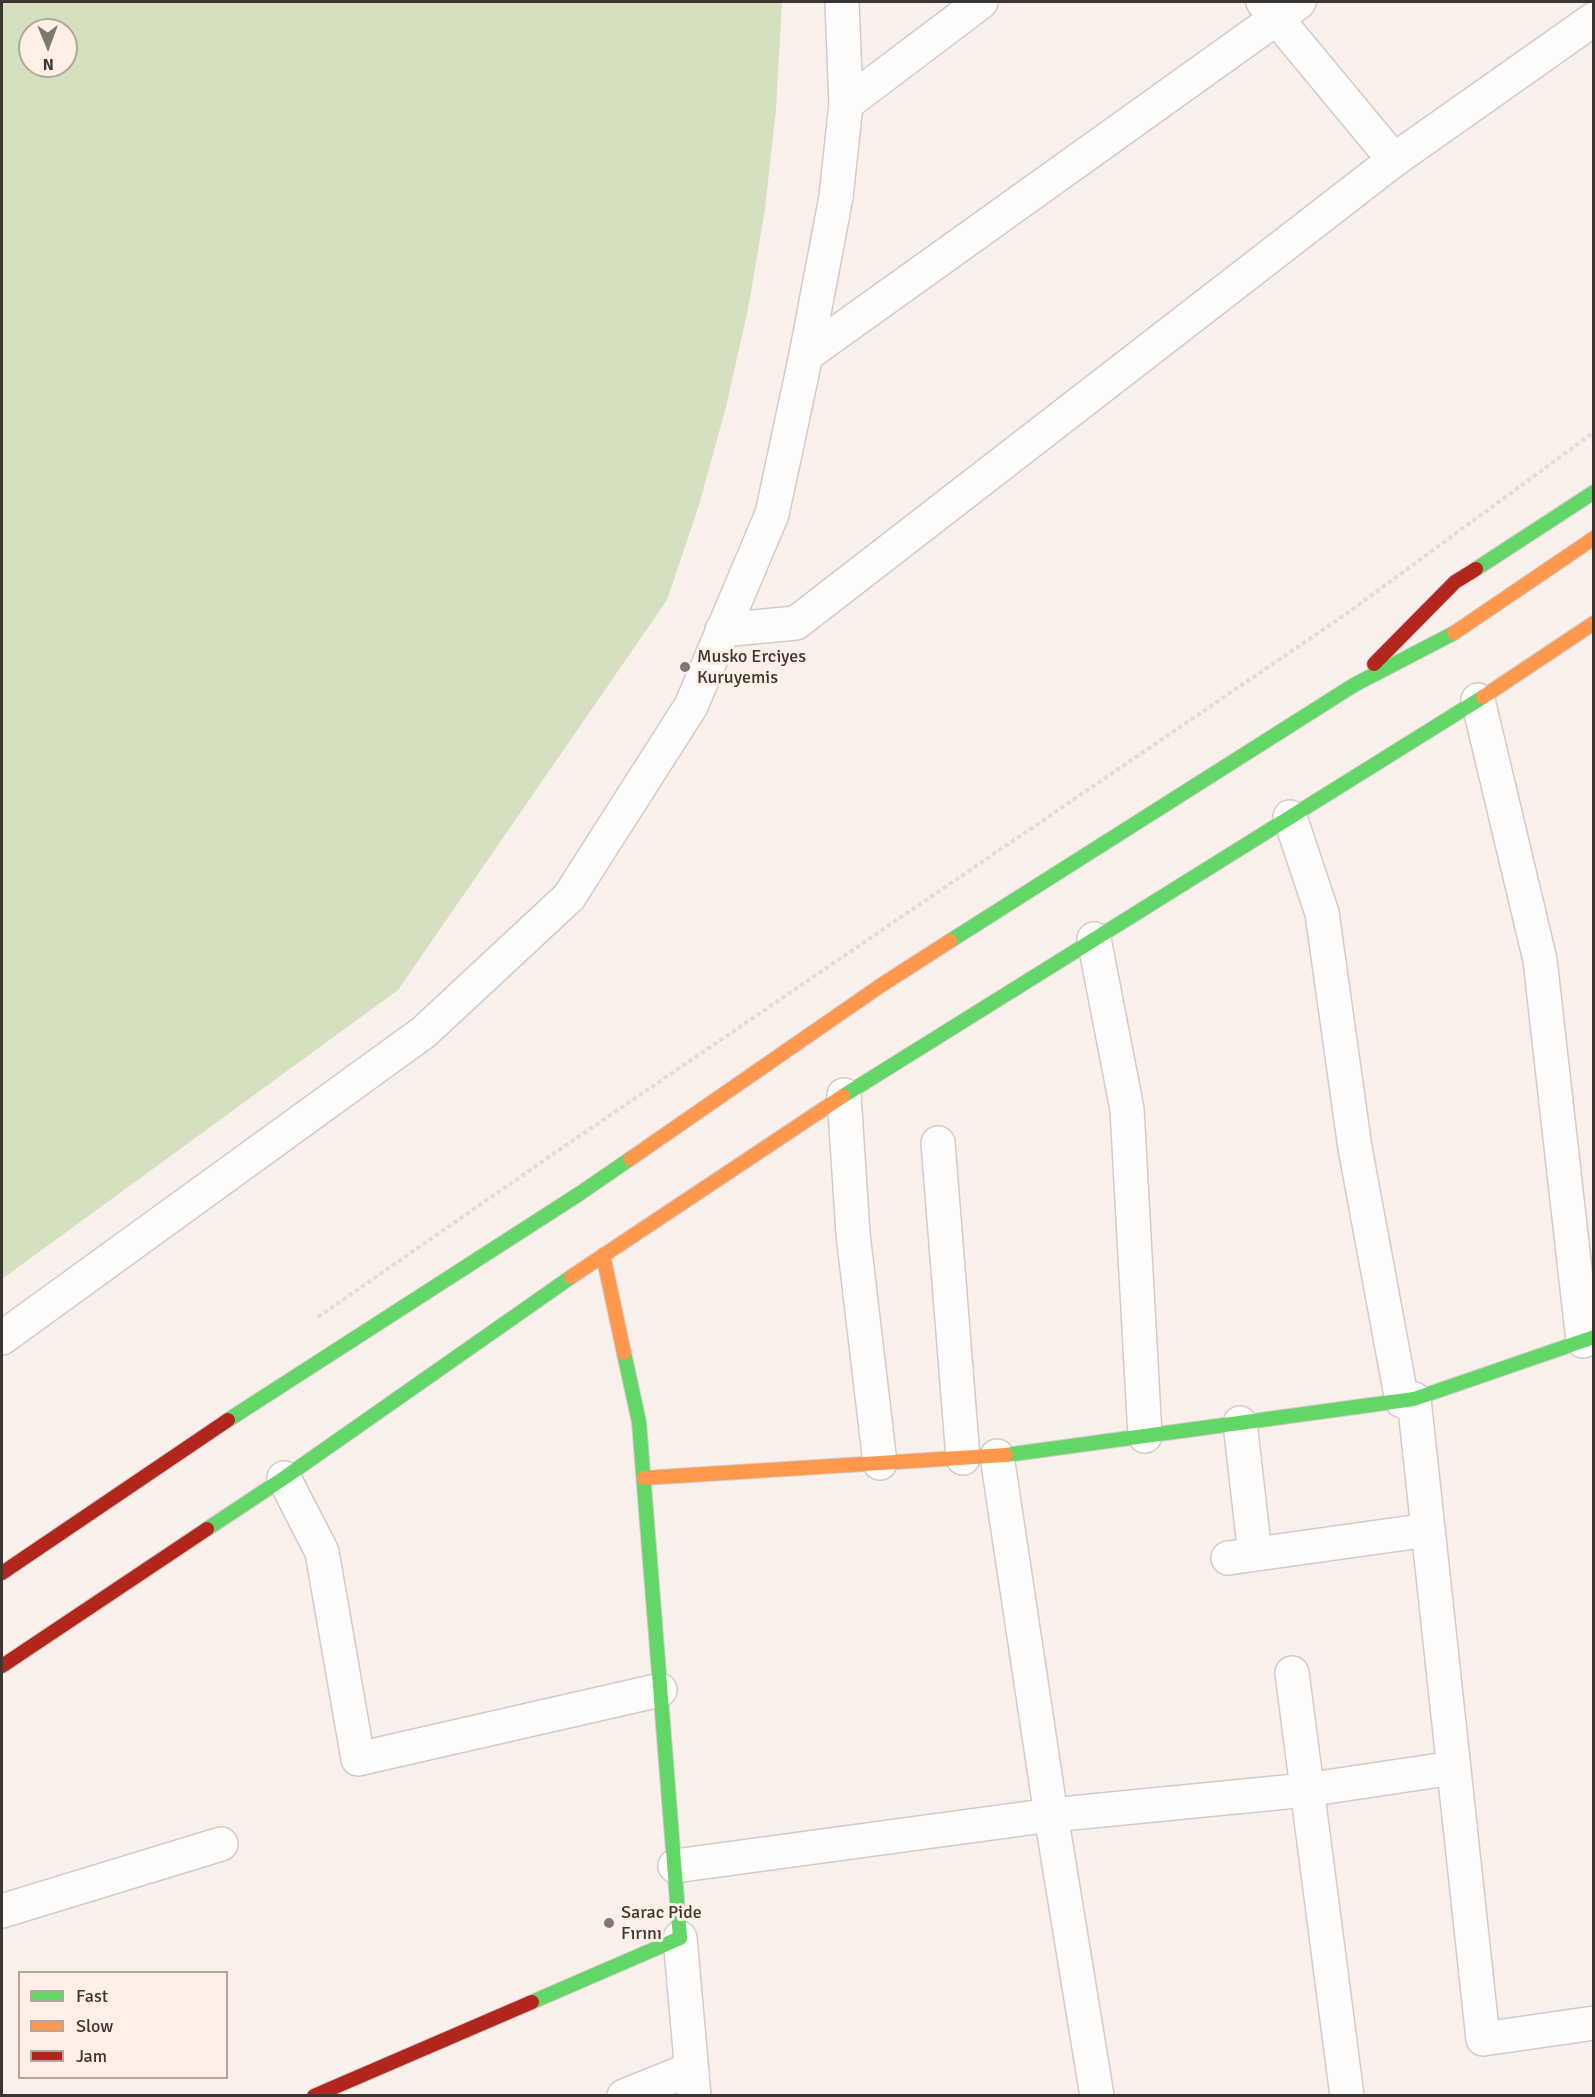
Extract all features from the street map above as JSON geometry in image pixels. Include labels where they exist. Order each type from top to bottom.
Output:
[{"type":"main road","points":[[1354,685],[1455,582],[1593,492]]},
{"type":"main road","points":[[2,1574],[181,1450],[579,1194],[880,986],[1354,685],[1457,632],[1593,538]]},
{"type":"main road","points":[[2,1666],[284,1478],[603,1255],[844,1095],[1478,700],[1593,623]]},
{"type":"main road","points":[[314,2096],[680,1938],[639,1422],[603,1255]]},
{"type":"main road","points":[[644,1478],[997,1456],[1408,1400],[1588,1339]]},
{"type":"street","points":[[2,1338],[424,1032],[568,897],[691,706],[772,514],[806,355],[836,197],[846,104],[842,2]]},
{"type":"street","points":[[846,104],[981,2]]},
{"type":"street","points":[[806,355],[1280,7],[1394,160]]},
{"type":"street","points":[[722,630],[796,623],[1394,160],[1593,19]]},
{"type":"street","points":[[1478,700],[1540,960],[1588,1339]]},
{"type":"street","points":[[1290,817],[1322,913],[1355,1148],[1408,1400],[1428,1530],[1483,2039],[1593,2023]]},
{"type":"street","points":[[1094,939],[1127,1109],[1144,1436]]},
{"type":"street","points":[[844,1095],[853,1234],[880,1463]]},
{"type":"street","points":[[938,1143],[963,1458]]},
{"type":"street","points":[[1240,1423],[1242,1556],[1428,1530]]},
{"type":"street","points":[[997,1456],[1051,1815],[1097,2096]]},
{"type":"street","points":[[284,1478],[322,1552],[358,1759],[660,1690]]},
{"type":"street","points":[[1292,1673],[1347,2096]]},
{"type":"street","points":[[675,1866],[1051,1815],[1306,1790],[1453,1768]]},
{"type":"street","points":[[2,1911],[221,1844]]},
{"type":"street","points":[[624,2096],[692,2082],[680,1938]]},
{"type":"path","points":[[316,1318],[1346,614],[1593,432]]},
{"type":"green space","points":[[2,2],[782,2],[776,109],[765,209],[748,309],[726,407],[699,505],[667,600],[398,990],[2,1279]]},
{"type":"traffic: fast","points":[[1476,569],[1594,492]]},
{"type":"traffic: fast","points":[[950,941],[1354,685],[1454,633]]},
{"type":"traffic: fast","points":[[843,1096],[1483,697]]},
{"type":"traffic: fast","points":[[228,1420],[630,1159]]},
{"type":"traffic: fast","points":[[207,1529],[284,1478],[571,1277]]},
{"type":"traffic: fast","points":[[1006,1455],[1414,1399],[1594,1337]]},
{"type":"traffic: fast","points":[[532,2002],[680,1938],[639,1422],[624,1353]]},
{"type":"traffic: slow","points":[[1454,633],[1594,538]]},
{"type":"traffic: slow","points":[[1483,697],[1594,623]]},
{"type":"traffic: slow","points":[[630,1159],[880,986],[950,941]]},
{"type":"traffic: slow","points":[[571,1277],[843,1096]]},
{"type":"traffic: slow","points":[[603,1255],[624,1353]]},
{"type":"traffic: slow","points":[[644,1478],[1006,1455]]},
{"type":"traffic: jam","points":[[1374,664],[1455,582],[1476,569]]},
{"type":"traffic: jam","points":[[2,1573],[228,1420]]},
{"type":"traffic: jam","points":[[2,1666],[207,1529]]},
{"type":"traffic: jam","points":[[314,2096],[532,2002]]},
{"type":"place","name":"Musko Erciyes Kuruyemis","points":[[685,667]]},
{"type":"place","name":"Sarac Pide Fırını","points":[[609,1923]]}]
